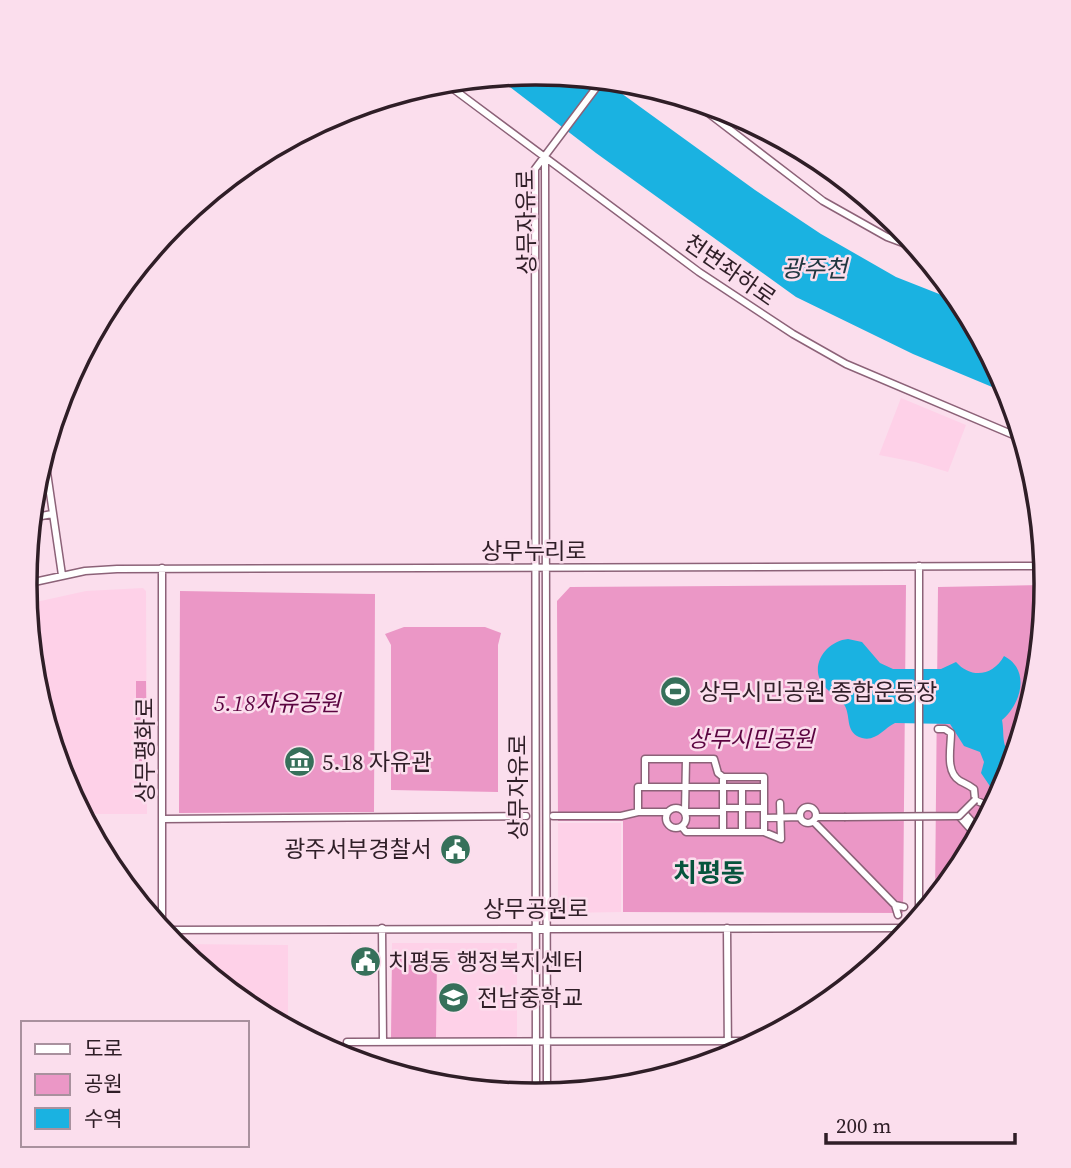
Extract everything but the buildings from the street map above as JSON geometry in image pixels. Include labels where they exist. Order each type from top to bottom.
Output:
[{"type":"main road","name":"상무공원로","points":[[535,929],[547,929]]},
{"type":"street","points":[[545,158],[595,89]]},
{"type":"street","name":"천변좌하로","points":[[457,92],[699,272],[793,334],[846,365],[1011,434]]},
{"type":"street","points":[[717,120],[823,201],[897,241]]},
{"type":"street","name":"상무자유로","points":[[536,1083],[535,169],[545,158]]},
{"type":"street","name":"상무자유로","points":[[545,158],[547,1083]]},
{"type":"street","points":[[48,480],[62,575]]},
{"type":"street","points":[[41,516],[52,514]]},
{"type":"street","points":[[919,566],[919,902]]},
{"type":"street","name":"상무누리로","points":[[37,581],[100,570],[162,568],[1033,566]]},
{"type":"street","name":"상무평화로","points":[[162,568],[162,914]]},
{"type":"street","points":[[938,729],[946,729],[951,733],[951,770],[959,780],[974,789],[976,801]]},
{"type":"street","points":[[645,787],[645,759],[714,759],[718,773],[723,776],[764,776],[764,832]]},
{"type":"street","points":[[682,827],[687,818],[686,759]]},
{"type":"street","points":[[723,776],[723,832]]},
{"type":"street","points":[[638,812],[638,787],[764,787]]},
{"type":"street","points":[[742,787],[742,832]]},
{"type":"street","points":[[976,801],[984,804]]},
{"type":"street","points":[[963,816],[976,801]]},
{"type":"street","points":[[682,827],[686,832],[764,832],[781,839],[780,803]]},
{"type":"street","points":[[553,816],[621,816],[638,812],[667,812],[676,807],[685,812],[764,808]]},
{"type":"street","points":[[800,817],[800,812],[806,807],[813,810],[814,819],[895,905],[898,915]]},
{"type":"street","points":[[667,812],[669,825],[682,827]]},
{"type":"street","points":[[162,819],[526,816]]},
{"type":"street","points":[[764,818],[800,817],[806,823],[814,819],[844,817],[963,816],[972,824]]},
{"type":"street","points":[[895,905],[904,908]]},
{"type":"street","points":[[382,928],[383,1042]]},
{"type":"street","points":[[727,928],[728,1044]]},
{"type":"street","name":"상무공원로","points":[[547,929],[896,928]]},
{"type":"street","name":"상무공원로","points":[[176,930],[535,929]]},
{"type":"street","points":[[347,1042],[735,1041]]},
{"type":"shaded area","points":[[901,398],[966,425],[948,472],[879,455]]},
{"type":"shaded area","points":[[143,588],[146,591],[147,814],[93,814],[75,775],[54,713],[41,649],[38,602],[86,591]]},
{"type":"shaded area","points":[[558,823],[621,823],[621,912],[562,913],[558,908]]},
{"type":"shaded area","name":"전남중학교","points":[[392,943],[517,943],[517,1038],[391,1038]]},
{"type":"shaded area","points":[[191,944],[288,945],[288,1017],[232,980]]},
{"type":"green space","name":"상무시민공원","points":[[906,585],[903,913],[623,912],[623,821],[558,821],[557,601],[570,587]]},
{"type":"green space","points":[[1034,585],[1025,681],[1008,744],[983,805],[935,882],[938,587]]},
{"type":"green space","name":"5.18자유공원","points":[[180,591],[375,594],[374,812],[179,813]]},
{"type":"green space","points":[[404,627],[485,627],[501,633],[498,645],[498,792],[391,790],[391,645],[385,634]]},
{"type":"green space","points":[[136,681],[146,681],[147,761],[136,761]]},
{"type":"green space","points":[[392,959],[437,959],[436,1038],[391,1038]]},
{"type":"water","name":"광주천","points":[[509,86],[568,86],[621,93],[821,234],[896,277],[942,295],[983,363],[994,388],[913,354],[796,297],[596,153]]},
{"type":"water","points":[[848,639],[862,642],[880,663],[893,669],[941,669],[956,662],[968,671],[982,673],[994,668],[1004,656],[1012,662],[1018,670],[1020,687],[1014,705],[1002,720],[1007,748],[991,787],[981,773],[984,762],[980,752],[964,746],[950,724],[895,723],[867,739],[853,733],[845,706],[825,687],[818,671],[826,650]]},
{"type":"place","name":"상무시민공원 종합운동장","points":[[676,692]]},
{"type":"place","name":"5.18 자유관","points":[[299,762]]},
{"type":"place","name":"광주서부경찰서","points":[[455,849]]},
{"type":"place","name":"치평동 행정복지센터","points":[[365,962]]},
{"type":"place","name":"전남중학교","points":[[454,998]]},
{"type":"district","name":"치평동","points":[[709,873]]}]
